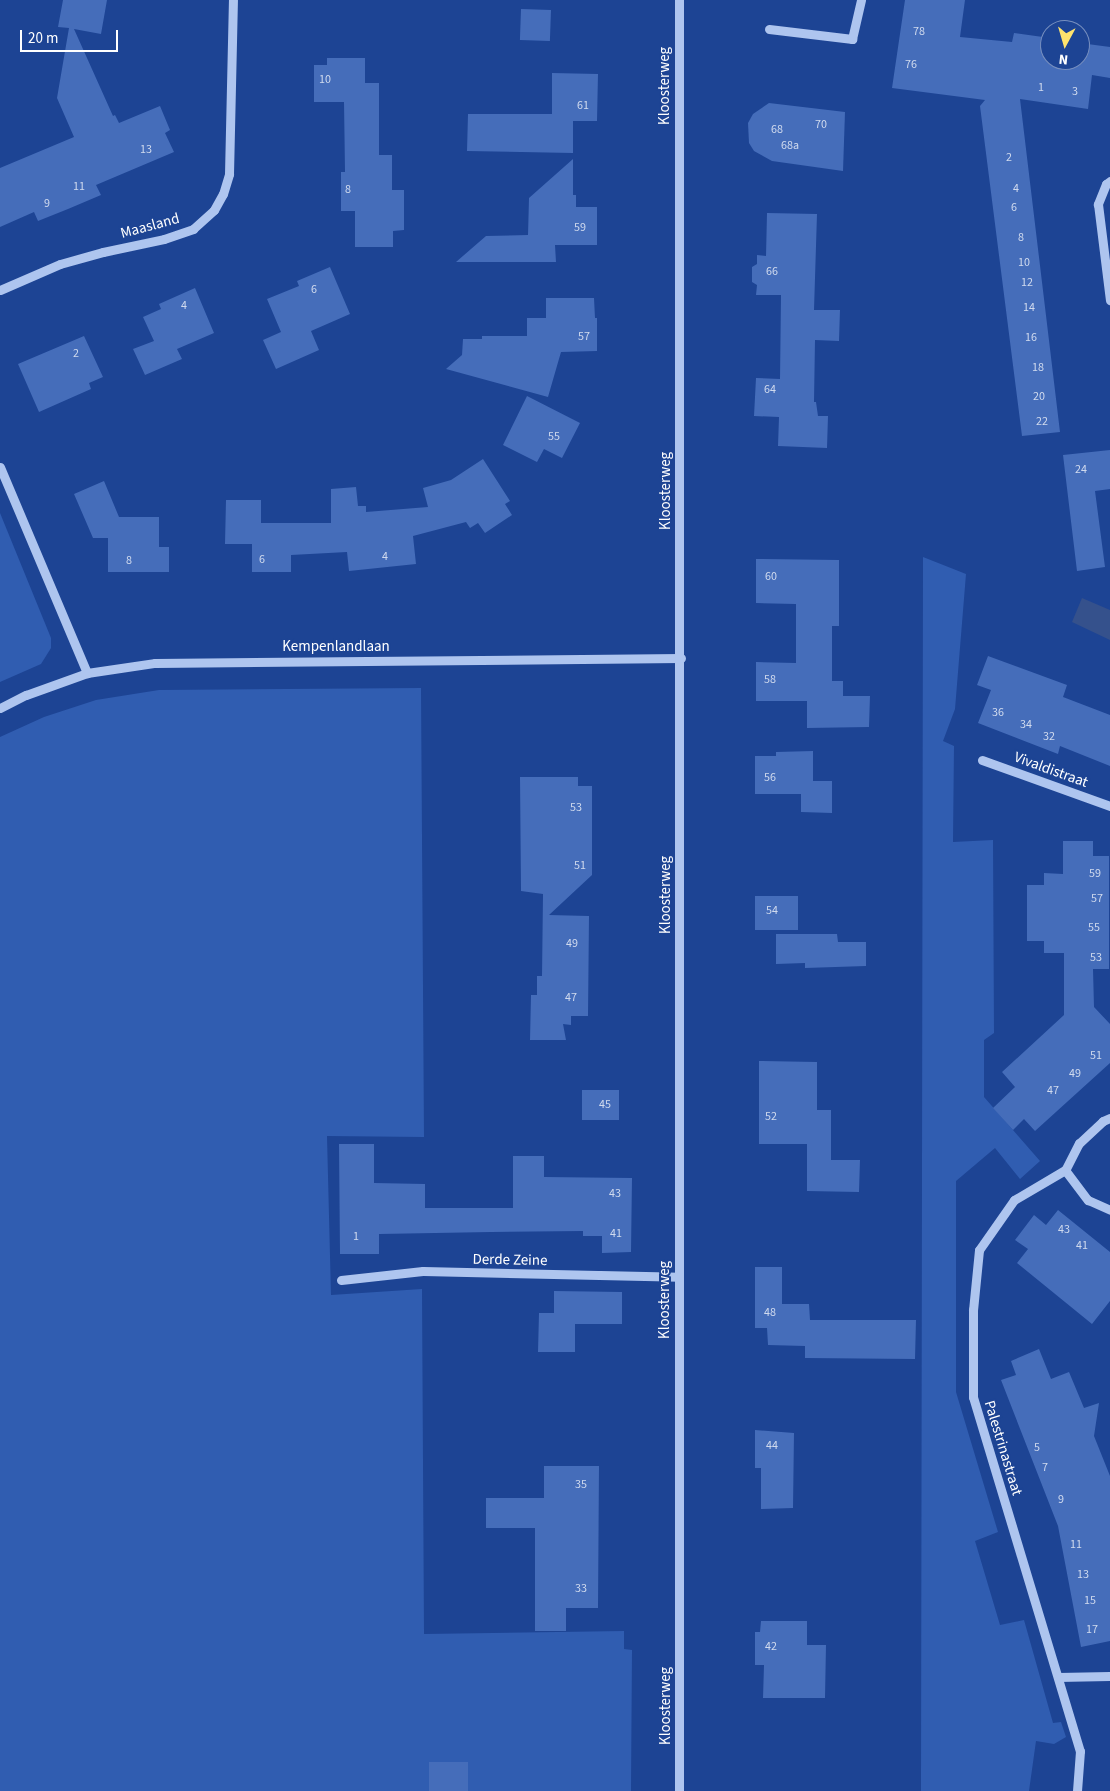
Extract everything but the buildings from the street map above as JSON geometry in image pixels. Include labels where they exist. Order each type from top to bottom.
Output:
[{"type":"street","name":"Maasland","points":[[0,290],[60,264],[103,252],[164,239],[193,229],[214,210],[223,194],[229,174],[234,0]]},
{"type":"street","name":"Kloosterweg","points":[[678,0],[680,658],[679,1791]]},
{"type":"street","points":[[769,29],[852,39],[862,0]]},
{"type":"street","points":[[1110,181],[1106,184],[1098,204],[1110,300]]},
{"type":"street","points":[[0,467],[87,672]]},
{"type":"street","name":"Kempenlandlaan","points":[[0,708],[26,695],[87,672],[164,662],[680,658]]},
{"type":"street","name":"Vivaldistraat","points":[[982,760],[1110,806]]},
{"type":"street","points":[[1110,1118],[1103,1121],[1078,1143],[1065,1170],[1088,1200],[1110,1210]]},
{"type":"street","name":"Palestrinastraat","points":[[1065,1170],[1014,1200],[979,1250],[973,1310],[973,1397],[1080,1751],[1076,1791]]},
{"type":"street","name":"Derde Zeine","points":[[341,1280],[423,1271],[679,1277]]},
{"type":"street","points":[[1058,1677],[1110,1676]]},
{"type":"shaded area","points":[[0,513],[51,638],[51,648],[41,664],[0,682]]},
{"type":"shaded area","points":[[923,557],[966,574],[955,709],[943,741],[954,746],[953,842],[993,840],[994,1033],[984,1040],[984,1097],[1040,1161],[1020,1179],[995,1148],[956,1181],[956,1392],[998,1532],[975,1541],[1000,1625],[1024,1620],[1053,1723],[1061,1722],[1066,1737],[1054,1744],[1036,1741],[1029,1791],[921,1791]]},
{"type":"shaded area","points":[[1082,598],[1110,610],[1110,640],[1072,622]]},
{"type":"shaded area","points":[[421,688],[424,1137],[327,1136],[331,1295],[422,1289],[424,1634],[624,1631],[624,1649],[632,1650],[631,1791],[0,1791],[0,737],[44,717],[96,700],[159,690]]}]
